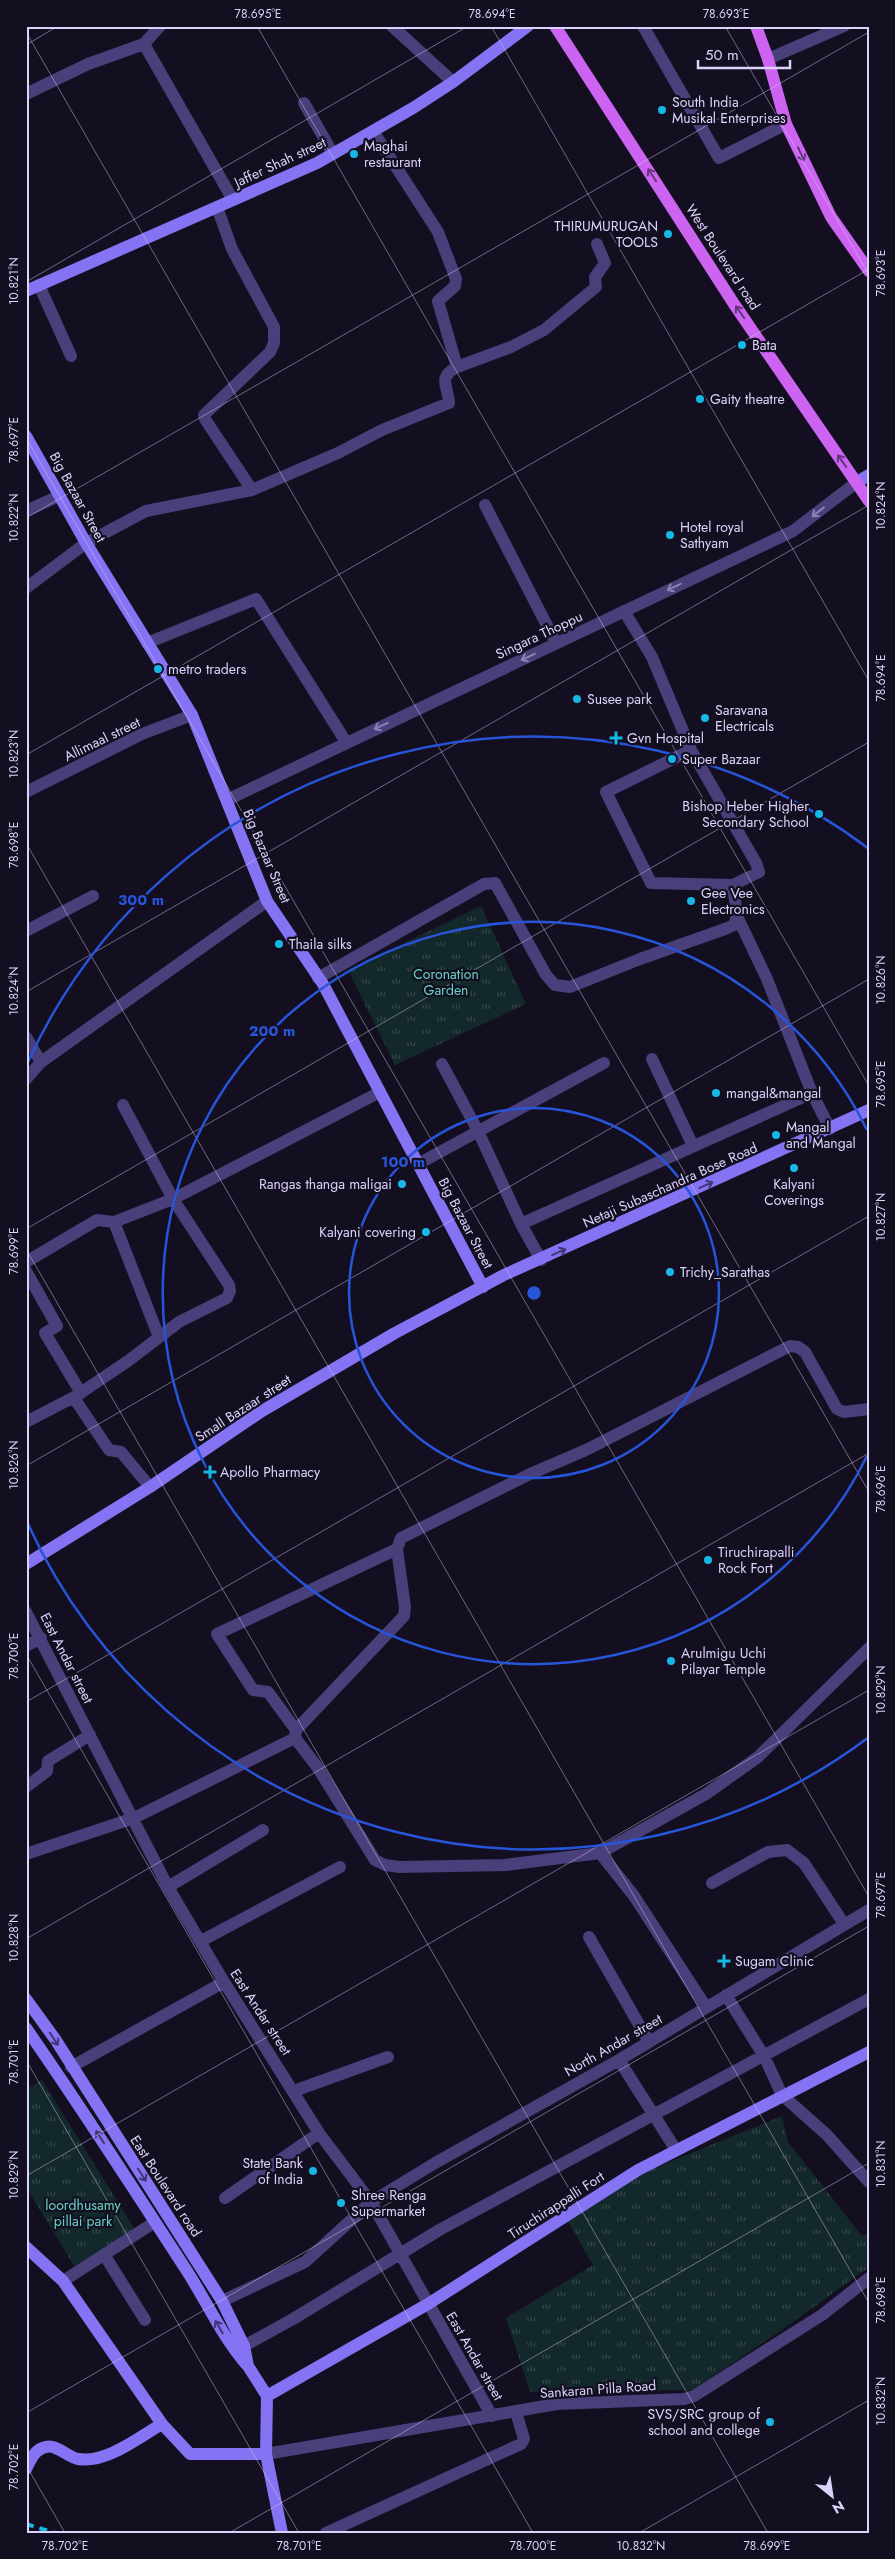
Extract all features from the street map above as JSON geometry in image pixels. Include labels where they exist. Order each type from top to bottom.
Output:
[{"type":"main road","name":"West Boulevard road","points":[[555,26],[734,304],[869,501]]},
{"type":"main road","points":[[756,26],[768,59],[786,124],[831,217],[869,271]]},
{"type":"street","points":[[26,94],[88,64],[144,44],[160,26]]},
{"type":"street","points":[[392,26],[453,82]]},
{"type":"street","name":"Jaffer Shah street","points":[[26,291],[234,200],[333,154],[453,82],[528,26]]},
{"type":"street","points":[[643,26],[719,158],[786,124]]},
{"type":"street","points":[[768,59],[844,26]]},
{"type":"street","points":[[144,44],[234,200]]},
{"type":"street","points":[[304,103],[333,154]]},
{"type":"street","points":[[373,131],[438,232],[456,279],[455,286],[438,301],[457,367]]},
{"type":"street","points":[[217,207],[232,249],[274,327],[274,343],[270,352],[204,414],[205,420],[252,490]]},
{"type":"street","points":[[26,588],[86,544],[146,512],[252,490],[338,453],[382,430],[446,406],[449,403],[445,376],[457,367],[511,347],[544,330],[596,287],[595,276],[605,263],[597,244]]},
{"type":"street","points":[[39,285],[71,356]]},
{"type":"street","name":"Big Bazaar Street","points":[[26,436],[86,544],[192,715],[267,901],[318,978],[483,1287]]},
{"type":"street","points":[[856,482],[869,476]]},
{"type":"street","name":"Singara Thoppu","points":[[227,800],[794,531],[856,482]]},
{"type":"street","points":[[26,511],[59,496]]},
{"type":"street","points":[[485,505],[556,643]]},
{"type":"street","points":[[147,643],[256,599],[346,742]]},
{"type":"street","points":[[624,611],[652,657],[691,750],[756,863],[759,872],[734,885],[651,884],[606,792],[691,750]]},
{"type":"street","name":"Allimaal street","points":[[26,792],[142,734],[192,715]]},
{"type":"street","points":[[318,978],[484,884],[495,884],[546,975],[556,986],[570,987],[640,959],[725,930],[734,925],[737,916]]},
{"type":"street","points":[[734,885],[737,916],[767,979],[812,1093],[830,1128]]},
{"type":"street","points":[[26,931],[93,896]]},
{"type":"street","points":[[26,1079],[40,1062],[267,901]]},
{"type":"street","points":[[26,1037],[40,1062]]},
{"type":"street","points":[[652,1059],[693,1146]]},
{"type":"street","points":[[418,1164],[604,1062]]},
{"type":"street","points":[[442,1064],[478,1131],[521,1224],[540,1260]]},
{"type":"street","points":[[26,1262],[97,1220],[114,1222],[173,1199],[380,1092]]},
{"type":"street","points":[[521,1224],[812,1093]]},
{"type":"street","points":[[26,1422],[77,1396],[179,1322],[227,1298],[230,1292],[173,1199],[123,1105]]},
{"type":"street","name":"Netaji Subaschandra Bose Road","points":[[483,1287],[869,1110]]},
{"type":"street","points":[[114,1222],[160,1337]]},
{"type":"street","points":[[26,1271],[57,1326],[45,1333],[77,1396],[109,1450],[122,1452],[150,1487]]},
{"type":"street","name":"Small Bazaar street","points":[[26,1564],[150,1487],[262,1411],[395,1333],[483,1287]]},
{"type":"street","points":[[26,1854],[134,1818],[295,1734],[404,1616],[405,1607],[397,1549],[399,1540],[419,1529],[530,1474],[586,1450],[790,1346],[798,1347],[805,1352],[837,1408],[844,1412],[869,1409]]},
{"type":"street","points":[[397,1549],[217,1634],[253,1690],[268,1692],[375,1860],[385,1866],[505,1865],[600,1853],[706,1794],[758,1758],[869,1648]]},
{"type":"street","name":"East Andar street","points":[[26,1612],[168,1887],[224,1982],[319,2133],[371,2202],[492,2416]]},
{"type":"street","points":[[26,1646],[41,1638]]},
{"type":"street","points":[[26,1788],[47,1771],[48,1761],[90,1735]]},
{"type":"street","points":[[168,1887],[263,1830]]},
{"type":"street","points":[[712,1883],[768,1852],[788,1850],[804,1863],[844,1924]]},
{"type":"street","points":[[600,1853],[648,1917],[706,2007]]},
{"type":"street","points":[[201,1941],[340,1867]]},
{"type":"street","name":"North Andar street","points":[[222,2301],[308,2259],[371,2202],[435,2163],[619,2060],[869,1910]]},
{"type":"street","points":[[588,1937],[649,2042]]},
{"type":"street","points":[[71,2066],[224,1982]]},
{"type":"street","points":[[726,1995],[764,2056],[782,2095],[827,2135],[869,2182]]},
{"type":"street","name":"East Boulevard road","points":[[26,1999],[222,2301],[244,2346],[248,2366],[267,2396]]},
{"type":"street","points":[[244,2346],[401,2253],[653,2113],[869,1999]]},
{"type":"street","points":[[26,2028],[72,2092],[189,2275],[230,2345],[248,2366]]},
{"type":"street","name":"Tiruchirappalli Fort","points":[[267,2396],[428,2304],[638,2170],[869,2052]]},
{"type":"street","points":[[294,2091],[388,2057]]},
{"type":"street","points":[[619,2060],[676,2150]]},
{"type":"street","points":[[225,2198],[319,2133]]},
{"type":"street","points":[[62,2282],[155,2222]]},
{"type":"street","points":[[26,2247],[62,2282],[162,2424],[190,2454],[266,2454]]},
{"type":"street","points":[[105,2256],[146,2320]]},
{"type":"street","name":"Sankaran Pilla Road","points":[[266,2454],[557,2404],[684,2399],[694,2396],[822,2315],[869,2278]]},
{"type":"street","points":[[267,2396],[266,2454],[282,2533]]},
{"type":"street","points":[[326,2533],[521,2444],[524,2439],[516,2412]]},
{"type":"street","points":[[26,2468],[36,2452],[44,2447],[50,2446],[78,2459],[104,2456],[162,2424]]},
{"type":"green space","name":"Coronation Garden","points":[[481,906],[526,1004],[395,1065],[348,970]]},
{"type":"green space","name":"loordhusamy pillai park","points":[[42,2080],[136,2231],[74,2266],[26,2187],[26,2090]]},
{"type":"green space","points":[[782,2116],[788,2142],[862,2236],[869,2233],[869,2267],[779,2332],[693,2390],[530,2392],[506,2318],[593,2265],[567,2220],[640,2174]]},
{"type":"railway","points":[[26,2524],[55,2533]]},
{"type":"place","name":"South India Musikal Enterprises","points":[[662,110]]},
{"type":"place","name":"Maghai restaurant","points":[[354,154]]},
{"type":"place","name":"THIRUMURUGAN TOOLS","points":[[668,234]]},
{"type":"place","name":"Bata","points":[[742,345]]},
{"type":"place","name":"Gaity theatre","points":[[700,399]]},
{"type":"place","name":"Hotel royal Sathyam","points":[[670,535]]},
{"type":"place","name":"metro traders","points":[[158,669]]},
{"type":"place","name":"Susee park","points":[[577,699]]},
{"type":"place","name":"Saravana Electricals","points":[[705,718]]},
{"type":"place","name":"Gvn Hospital","points":[[616,738]]},
{"type":"place","name":"Super Bazaar","points":[[672,759]]},
{"type":"place","name":"Bishop Heber Higher Secondary School","points":[[819,814]]},
{"type":"place","name":"Gee Vee Electronics","points":[[691,901]]},
{"type":"place","name":"Thaila silks","points":[[279,944]]},
{"type":"place","name":"mangal&mangal","points":[[716,1093]]},
{"type":"place","name":"Mangal and Mangal","points":[[776,1135]]},
{"type":"place","name":"Kalyani Coverings","points":[[794,1168]]},
{"type":"place","name":"Rangas thanga maligai","points":[[402,1184]]},
{"type":"place","name":"Kalyani covering","points":[[426,1232]]},
{"type":"place","name":"Trichy_Sarathas","points":[[670,1272]]},
{"type":"place","name":"Apollo Pharmacy","points":[[210,1472]]},
{"type":"place","name":"Tiruchirapalli Rock Fort","points":[[708,1560]]},
{"type":"place","name":"Arulmigu Uchi Pilayar Temple","points":[[671,1661]]},
{"type":"place","name":"Sugam Clinic","points":[[724,1961]]},
{"type":"place","name":"State Bank of India","points":[[313,2171]]},
{"type":"place","name":"Shree Renga Supermarket","points":[[341,2203]]},
{"type":"place","name":"SVS/SRC group of school and college","points":[[770,2422]]}]
